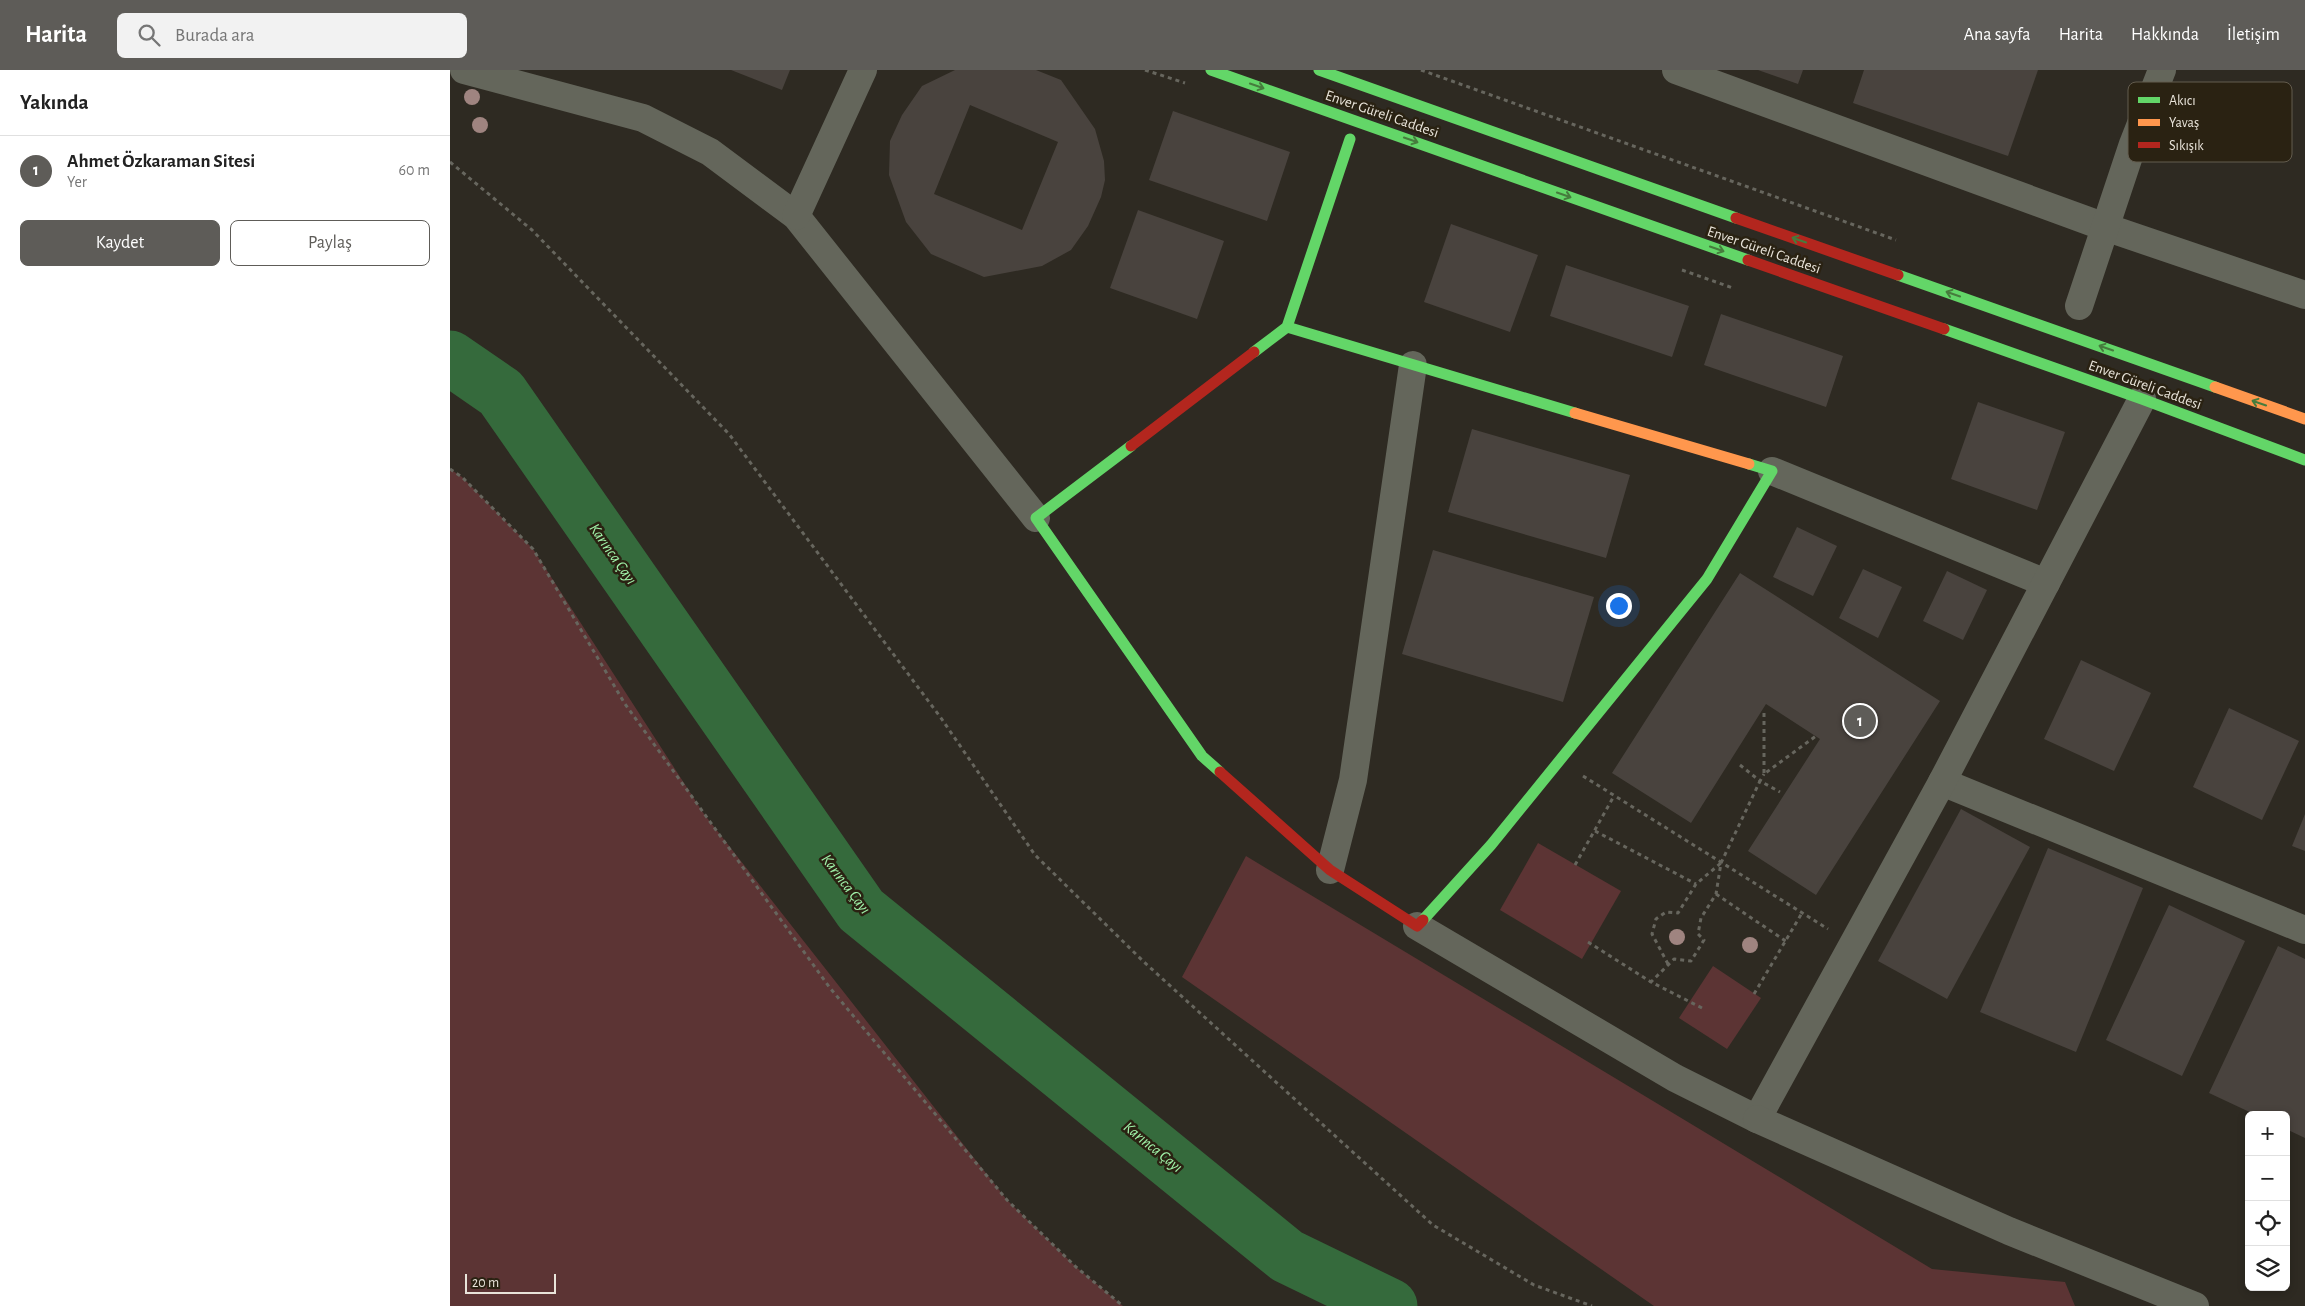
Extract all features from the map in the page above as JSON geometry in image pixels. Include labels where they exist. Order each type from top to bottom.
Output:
[{"type":"main road","name":"Enver Güreli Caddesi","points":[[1211,70],[2142,399],[2305,460]]},
{"type":"main road","name":"Enver Güreli Caddesi","points":[[1319,70],[2305,419]]},
{"type":"main road","points":[[1288,327],[1772,471],[1707,580],[1491,845],[1417,926],[1330,870],[1202,756],[1036,518],[1288,327],[1350,139]]},
{"type":"street","points":[[464,70],[643,118],[710,152],[796,216],[1036,518]]},
{"type":"street","points":[[796,216],[863,70]]},
{"type":"street","points":[[1676,70],[2105,226],[2305,295]]},
{"type":"street","points":[[2157,82],[2162,70]]},
{"type":"street","points":[[2079,306],[2128,159]]},
{"type":"street","points":[[1330,870],[1353,780],[1413,365]]},
{"type":"street","points":[[1758,1119],[1942,782],[2142,399]]},
{"type":"street","points":[[1772,471],[2046,583]]},
{"type":"street","points":[[1942,782],[2305,930]]},
{"type":"street","points":[[1417,926],[1675,1078],[1758,1119],[2009,1231],[2195,1306]]},
{"type":"path","points":[[1421,70],[1901,242]]},
{"type":"path","points":[[450,162],[532,230],[729,434],[941,718],[1035,855],[1144,962],[1433,1225],[1534,1285],[1592,1306]]},
{"type":"path","points":[[450,469],[462,477],[532,549],[625,704],[830,988],[1007,1200],[1076,1267],[1123,1306]]},
{"type":"path","points":[[1764,713],[1764,774]]},
{"type":"path","points":[[1651,982],[1674,959],[1691,961],[1704,940],[1698,934],[1701,918],[1716,894],[1721,863],[1764,774],[1816,736]]},
{"type":"path","points":[[1559,761],[1854,944]]},
{"type":"path","points":[[1740,765],[1760,781],[1780,792]]},
{"type":"path","points":[[1575,865],[1614,796]]},
{"type":"path","points":[[1595,831],[1696,884]]},
{"type":"path","points":[[1668,964],[1652,934],[1656,919],[1666,912],[1678,913],[1696,884],[1721,863]]},
{"type":"path","points":[[1716,894],[1787,942]]},
{"type":"path","points":[[1754,994],[1787,942],[1802,913]]},
{"type":"path","points":[[1588,942],[1651,982],[1702,1008]]},
{"type":"shaded area","points":[[450,469],[462,477],[533,549],[704,814],[1007,1200],[1076,1267],[1123,1306],[450,1306]]},
{"type":"shaded area","points":[[1538,843],[1621,891],[1582,959],[1500,910]]},
{"type":"shaded area","points":[[1246,856],[1932,1269],[2065,1282],[2075,1306],[1654,1306],[1182,977]]},
{"type":"shaded area","points":[[1713,966],[1761,998],[1727,1049],[1679,1018]]},
{"type":"building","points":[[731,70],[790,70],[782,90]]},
{"type":"building","points":[[955,70],[1036,70],[1061,80],[1095,129],[1104,161],[1105,180],[1101,197],[1088,226],[1071,250],[1042,266],[984,277],[931,254],[906,222],[889,175],[890,141],[902,115],[922,86]],"holes":[[[970,105],[1058,142],[1022,230],[934,194]]]},
{"type":"building","points":[[1758,70],[1803,70],[1798,84]]},
{"type":"building","points":[[1864,70],[2038,70],[2008,156],[1853,103]]},
{"type":"building","points":[[1173,111],[1290,152],[1267,221],[1149,180]]},
{"type":"building","points":[[1138,210],[1224,241],[1197,319],[1110,288]]},
{"type":"building","points":[[1451,224],[1538,255],[1510,332],[1424,302]]},
{"type":"building","points":[[1566,265],[1689,306],[1672,357],[1550,316]]},
{"type":"building","points":[[1721,314],[1843,356],[1826,407],[1704,365]]},
{"type":"building","points":[[1978,402],[2065,432],[2037,510],[1951,479]]},
{"type":"building","points":[[1472,429],[1630,475],[1606,558],[1448,512]]},
{"type":"building","points":[[1797,527],[1837,546],[1813,596],[1773,577]]},
{"type":"building","points":[[1433,550],[1594,597],[1563,702],[1402,654]]},
{"type":"building","points":[[1863,569],[1902,587],[1878,638],[1839,618]]},
{"type":"building","points":[[1947,571],[1987,590],[1963,640],[1923,621]]},
{"type":"building","points":[[1740,573],[1940,701],[1816,895],[1748,851],[1820,739],[1766,704],[1691,823],[1612,773]]},
{"type":"building","points":[[2081,660],[2151,693],[2114,771],[2044,739]]},
{"type":"building","points":[[2229,708],[2299,741],[2262,820],[2193,787]]},
{"type":"building","points":[[1961,809],[2030,847],[1947,999],[1878,961]]},
{"type":"building","points":[[2305,814],[2305,851],[2292,846]]},
{"type":"building","points":[[2048,848],[2143,888],[2076,1052],[1980,1012]]},
{"type":"building","points":[[2169,905],[2245,941],[2182,1076],[2106,1040]]},
{"type":"building","points":[[2278,946],[2305,959],[2305,1138],[2290,1131],[2290,1111],[2247,1111],[2209,1093]]},
{"type":"waterway","name":"Karınca Çayı","points":[[450,358],[501,393],[861,910],[1287,1256],[1390,1306]]},
{"type":"traffic: fast","points":[[1211,70],[1748,260]]},
{"type":"traffic: fast","points":[[1319,70],[1736,218]]},
{"type":"traffic: fast","points":[[1254,352],[1287,327],[1350,139]]},
{"type":"traffic: fast","points":[[1898,275],[2215,387]]},
{"type":"traffic: fast","points":[[1287,327],[1575,413]]},
{"type":"traffic: fast","points":[[1944,329],[2142,399],[2305,460]]},
{"type":"traffic: fast","points":[[1131,446],[1036,518],[1202,756],[1220,772]]},
{"type":"traffic: fast","points":[[1423,920],[1491,845],[1707,579],[1772,471],[1749,464]]},
{"type":"traffic: slow","points":[[2215,387],[2305,419]]},
{"type":"traffic: slow","points":[[1575,413],[1749,464]]},
{"type":"traffic: jam","points":[[1736,218],[1898,275]]},
{"type":"traffic: jam","points":[[1748,260],[1944,329]]},
{"type":"traffic: jam","points":[[1131,446],[1254,352]]},
{"type":"traffic: jam","points":[[1220,772],[1330,870],[1417,926],[1423,920]]},
{"type":"place","name":"Ahmet Özkaraman Sitesi","points":[[1860,721]]}]
